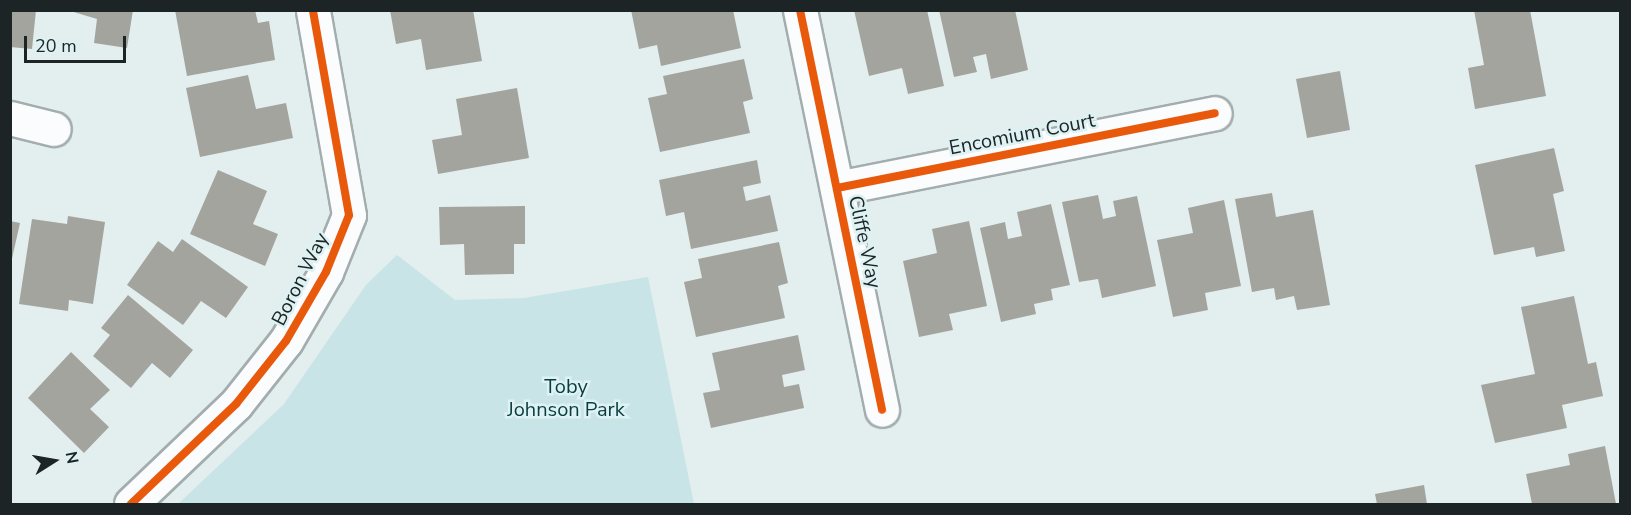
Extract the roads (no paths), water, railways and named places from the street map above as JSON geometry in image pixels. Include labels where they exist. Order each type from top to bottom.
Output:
[{"type":"street","name":"Boron Way","points":[[131,504],[236,404],[286,341],[326,272],[349,215],[313,10]]},
{"type":"street","name":"Cliffe Way","points":[[800,10],[882,411]]},
{"type":"street","name":"Encomium Court","points":[[837,188],[1215,113]]},
{"type":"street","points":[[10,118],[54,129]]},
{"type":"park label","name":"Toby Johnson Park","points":[[566,398]]}]
